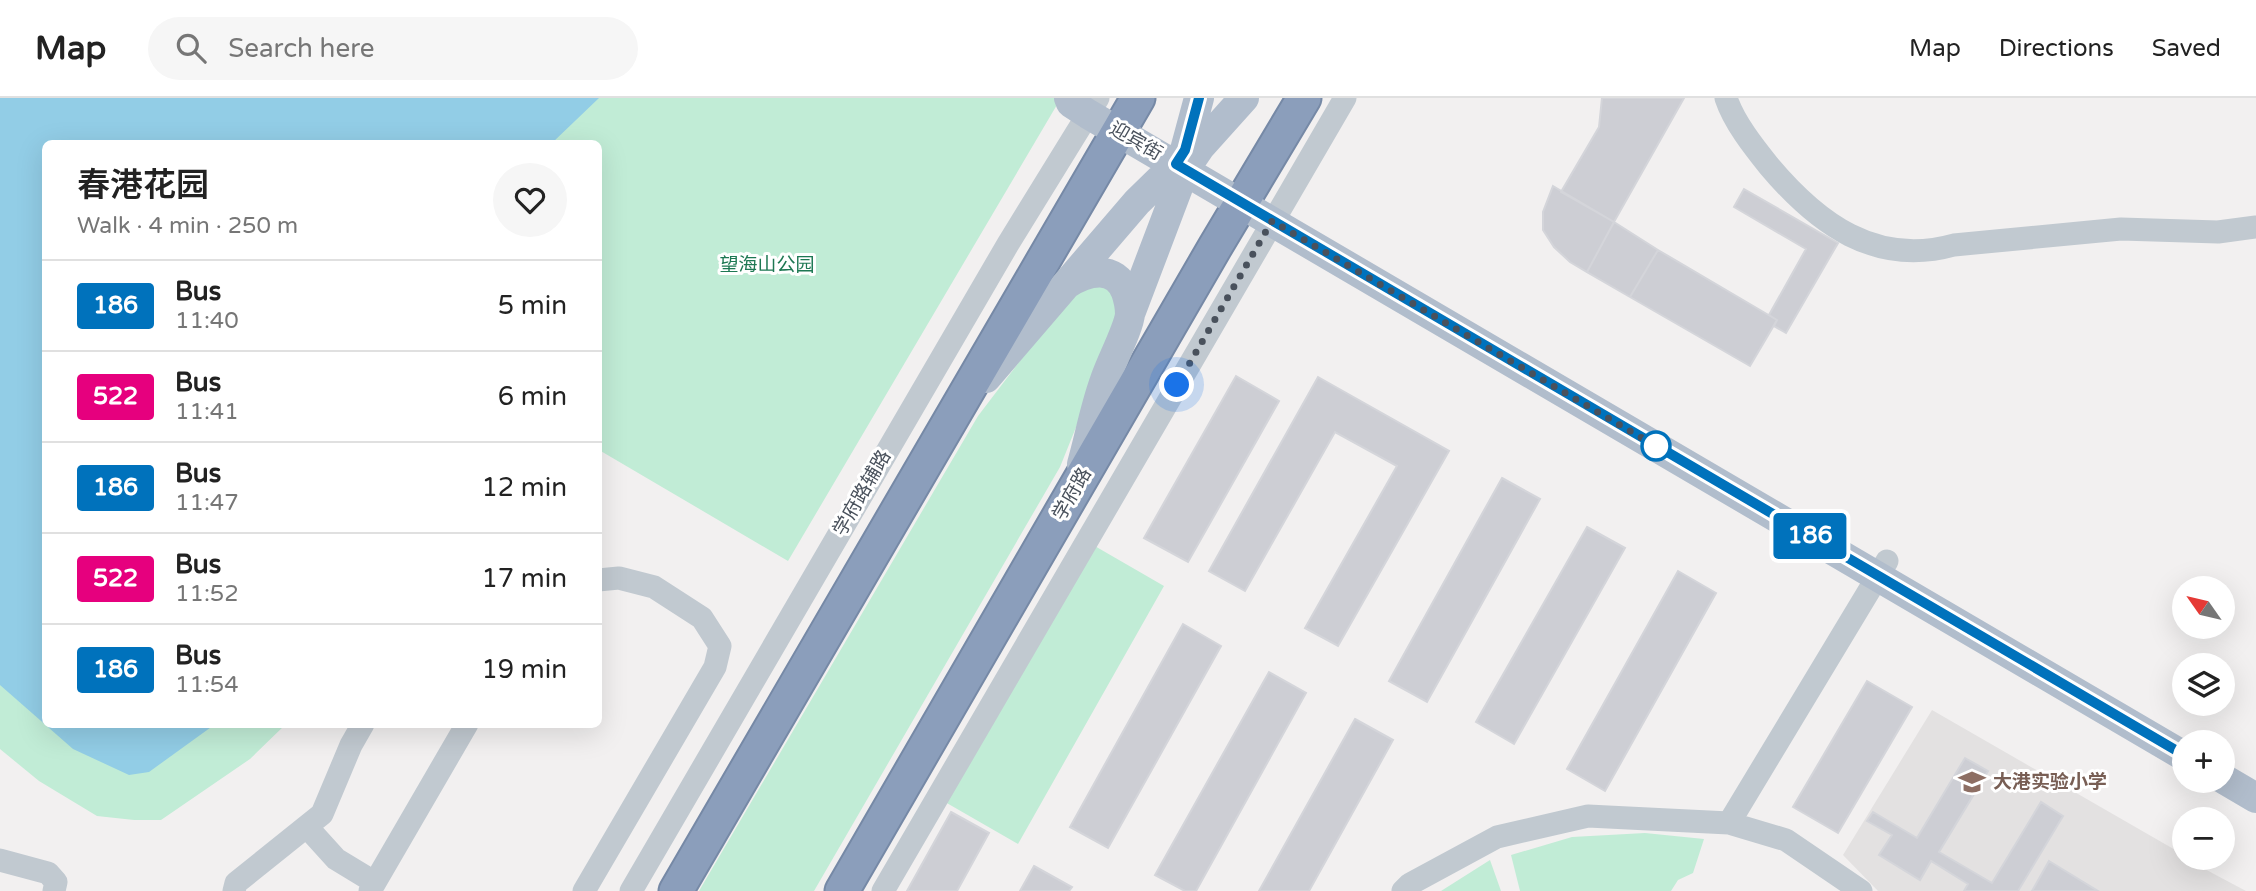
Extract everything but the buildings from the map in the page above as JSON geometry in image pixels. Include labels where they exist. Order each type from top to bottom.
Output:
[{"type":"highway","name":"学府路","points":[[842,891],[1304,98]]},
{"type":"highway","points":[[676,891],[1128,115]]},
{"type":"main road","points":[[1077,485],[1104,382],[1185,159],[1199,98]]},
{"type":"main road","points":[[947,425],[1137,202],[1185,159],[1244,98]]},
{"type":"main road","name":"迎宾街","points":[[1089,101],[1128,115],[1185,159],[1246,196],[1882,569],[2172,748]]},
{"type":"main road","points":[[1063,287],[1081,275],[1102,272],[1111,274],[1122,284],[1130,314]]},
{"type":"main road","name":"迎宾街","points":[[1882,569],[2176,730]]},
{"type":"main road","points":[[2235,763],[2256,775]]},
{"type":"main road","points":[[2235,786],[2256,798]]},
{"type":"street","points":[[883,891],[1345,98]]},
{"type":"street","points":[[1726,98],[1728,106],[1756,150],[1788,188],[1835,228],[1860,240],[1879,245],[1912,252],[1931,251],[1954,245],[2121,229],[2218,232],[2256,228]]},
{"type":"street","name":"学府路辅路","points":[[631,891],[1089,101]]},
{"type":"street","points":[[1729,823],[1882,569]]},
{"type":"street","points":[[584,891],[715,667],[720,646],[702,618],[654,587],[619,578],[602,580]]},
{"type":"street","points":[[234,891],[236,883],[322,814],[361,728]]},
{"type":"street","points":[[307,827],[336,859],[372,887],[465,728]]},
{"type":"street","points":[[1403,891],[1410,884],[1497,836],[1588,816],[1729,823],[1786,840],[1861,891]]},
{"type":"street","points":[[0,860],[48,873],[56,882],[54,891]]},
{"type":"shaded area","name":"大港实验小学","points":[[1932,710],[2172,848],[2172,870],[2207,870],[2246,891],[1878,891],[1843,855]]},
{"type":"green space","name":"望海山公园","points":[[0,98],[1061,98],[788,561],[602,452],[602,140],[42,140],[42,728],[282,728],[250,759],[161,820],[97,816],[39,781],[0,749]]},
{"type":"green space","points":[[1109,281],[1120,318],[1060,467],[814,891],[699,891],[978,416],[1077,286]]},
{"type":"green space","points":[[1093,545],[1164,586],[1018,844],[945,802]]},
{"type":"green space","points":[[1645,833],[1704,839],[1693,873],[1678,880],[1671,891],[1520,891],[1511,855],[1572,837]]},
{"type":"green space","points":[[1490,860],[1501,891],[1441,891]]},
{"type":"water","points":[[0,98],[599,98],[555,140],[42,140],[42,722],[0,685]]},
{"type":"water","points":[[49,728],[210,728],[149,772],[129,775],[73,749]]},
{"type":"bus line","name":"186","points":[[1199,98],[1185,150],[1176,164],[2172,748]]},
{"type":"place","name":"大港实验小学","points":[[1972,782]]},
{"type":"route","points":[[1177,385],[1272,221],[1666,452],[1656,446]]}]
